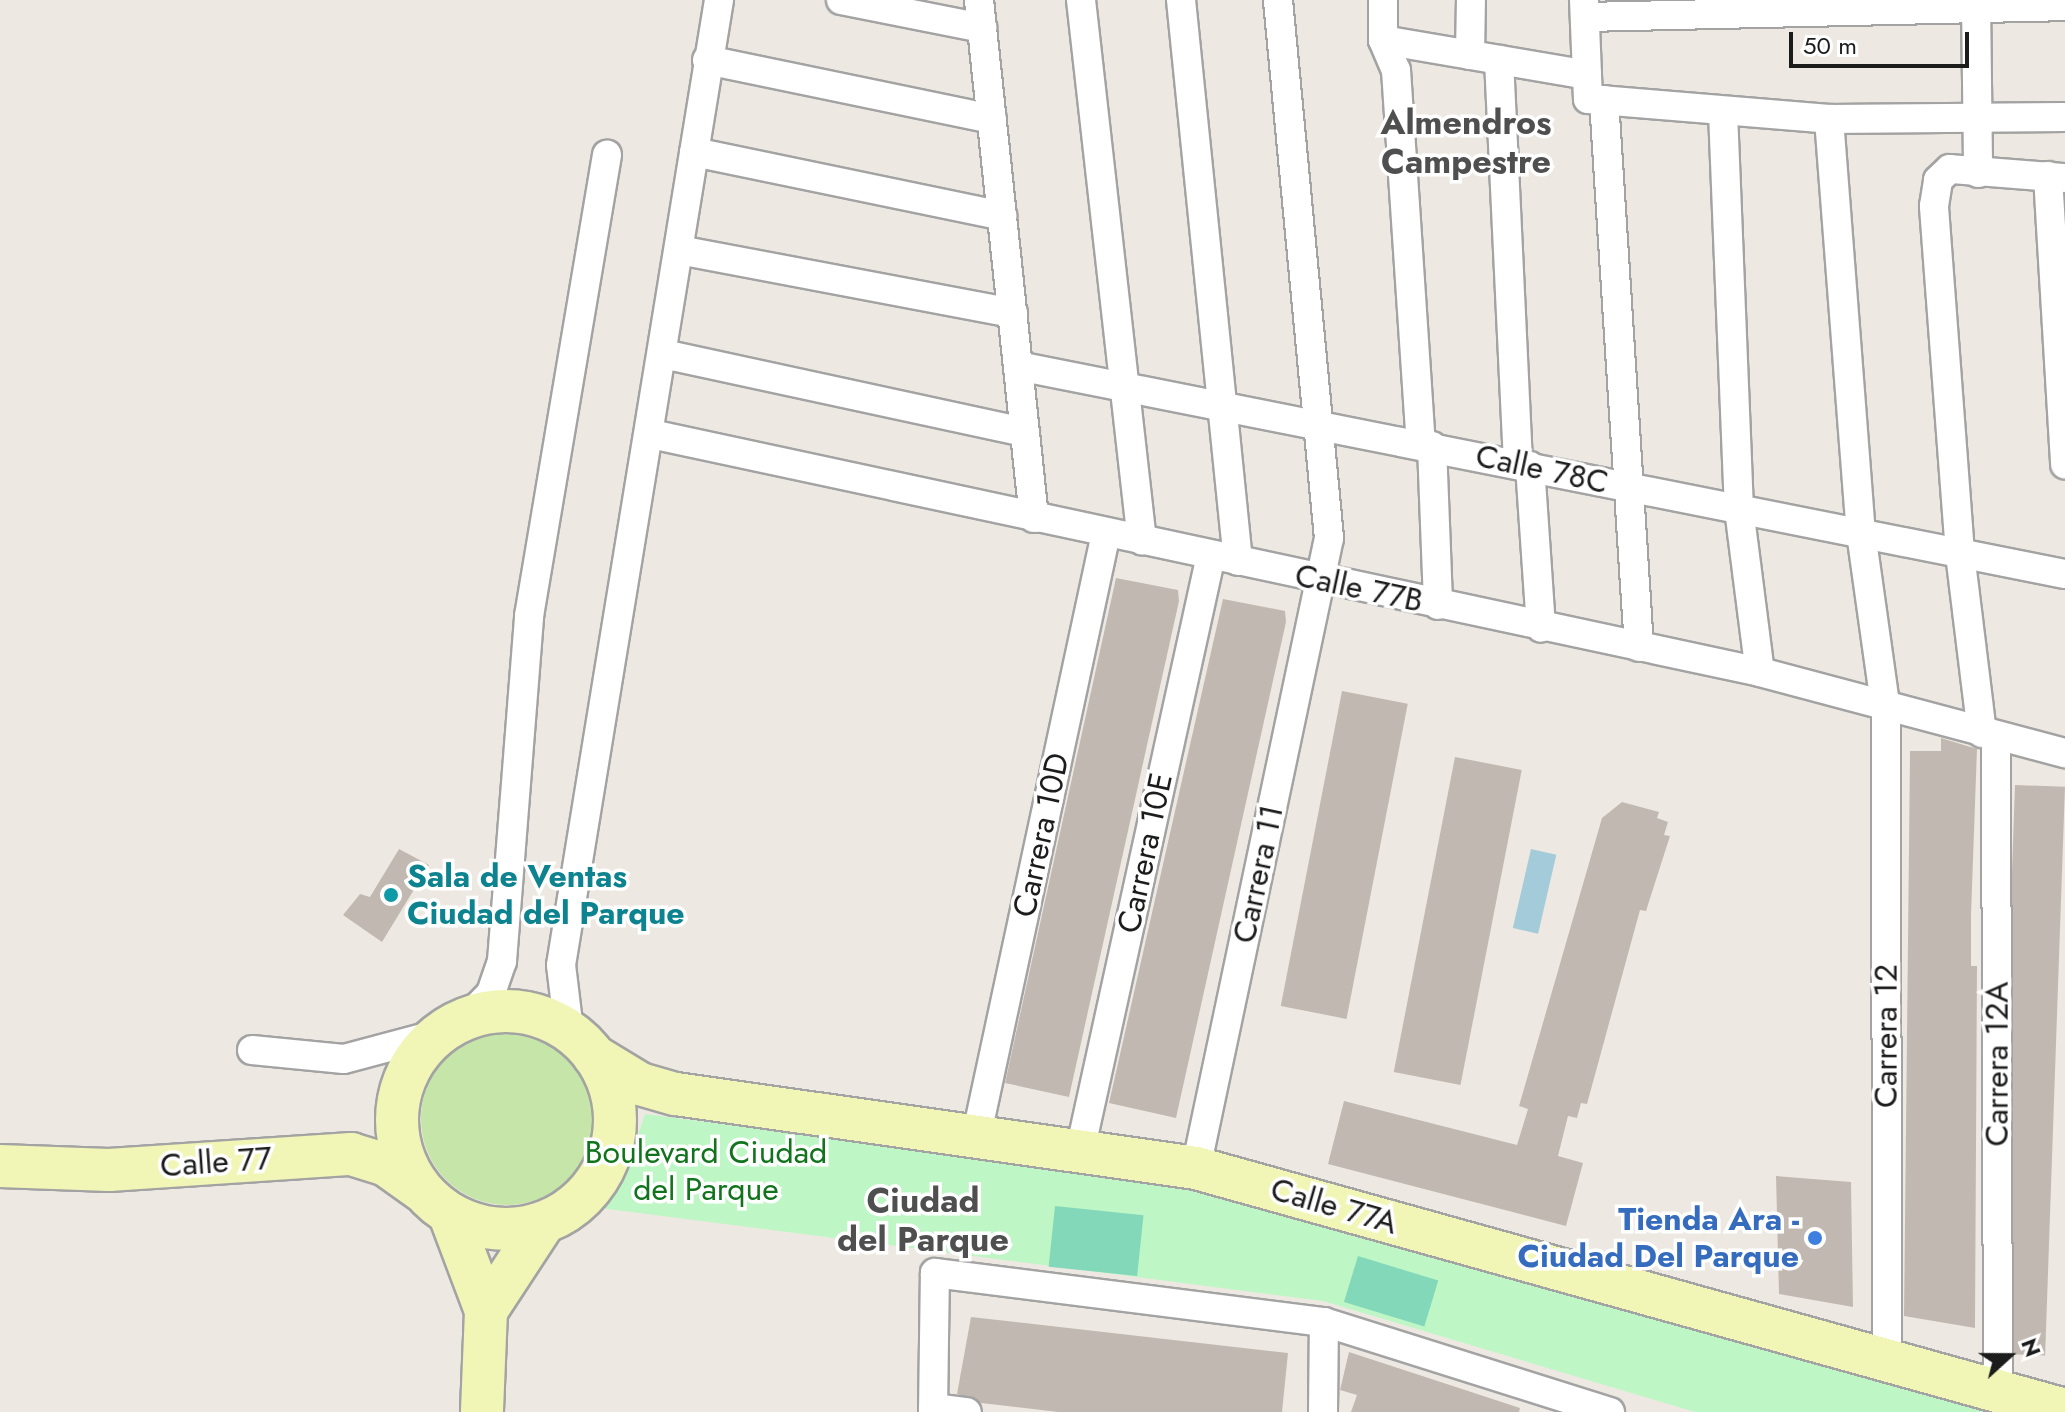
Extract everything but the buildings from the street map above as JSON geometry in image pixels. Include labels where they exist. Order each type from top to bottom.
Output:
[{"type":"street","points":[[486,1311],[543,1224],[595,1184],[610,1154],[615,1120],[609,1087],[582,1044],[561,965],[651,434],[707,60],[719,0]]},
{"type":"street","points":[[841,0],[981,14],[1034,518]]},
{"type":"street","points":[[1081,0],[1122,386],[1142,541]]},
{"type":"street","name":"Carrera 10E","points":[[1080,1151],[1224,558],[1220,405],[1181,0]]},
{"type":"street","name":"Carrera 11","points":[[1196,1168],[1329,538],[1322,424],[1278,0]]},
{"type":"street","points":[[1383,0],[1383,40],[1396,70],[1438,605]]},
{"type":"street","points":[[1470,55],[1471,0]]},
{"type":"street","points":[[1976,5],[1978,173],[2057,177],[2065,464]]},
{"type":"street","points":[[2065,6],[1585,8],[1588,99],[1829,119],[2065,117]]},
{"type":"street","points":[[1383,40],[1587,75]]},
{"type":"street","points":[[707,60],[992,119]]},
{"type":"street","points":[[1499,60],[1524,465],[1541,628]]},
{"type":"street","points":[[1604,100],[1632,487],[1639,647]]},
{"type":"street","points":[[1723,112],[1739,509],[1760,672]]},
{"type":"street","name":"Carrera 12","points":[[1829,119],[1861,533],[1886,710],[1887,1362]]},
{"type":"street","points":[[694,152],[1002,216]]},
{"type":"street","points":[[482,1412],[486,1311],[436,1203],[401,1149],[400,1092],[414,1060],[491,993],[502,961],[529,616],[607,155]]},
{"type":"street","name":"Carrera 12A","points":[[1978,173],[1950,169],[1938,180],[1934,206],[1960,553],[1989,735],[1998,1392]]},
{"type":"street","points":[[679,250],[1013,313]]},
{"type":"street","points":[[663,354],[1025,432]]},
{"type":"street","name":"Calle 78C","points":[[1018,366],[2065,574]]},
{"type":"street","name":"Calle 77B","points":[[651,434],[1541,628],[1760,672],[1886,710],[2065,753]]},
{"type":"street","name":"Carrera 10D","points":[[976,1138],[1106,533]]},
{"type":"street","points":[[252,1050],[344,1059],[452,1026],[514,1012],[582,1044]]},
{"type":"street","name":"Calle 77A","points":[[582,1044],[640,1084],[676,1094],[1196,1168],[2065,1410]]},
{"type":"street","name":"Calle 77","points":[[0,1166],[109,1170],[351,1154],[386,1165],[436,1203]]},
{"type":"street","points":[[436,1203],[480,1227],[543,1224]]},
{"type":"street","points":[[967,1412],[933,1410],[935,1273],[1324,1322],[1610,1412]]},
{"type":"street","points":[[1323,1412],[1324,1322]]},
{"type":"green space","points":[[507,1033],[540,1039],[568,1058],[587,1086],[593,1119],[587,1152],[568,1180],[540,1199],[507,1205],[474,1199],[446,1180],[427,1152],[421,1119],[427,1086],[446,1058],[474,1039]]},
{"type":"green space","name":"Boulevard Ciudad del Parque","points":[[645,1114],[1164,1182],[2039,1412],[1695,1412],[1323,1301],[600,1208],[622,1183]]},
{"type":"green space","points":[[1055,1206],[1144,1215],[1137,1276],[1049,1267]]},
{"type":"green space","points":[[1358,1256],[1438,1281],[1424,1326],[1344,1302]]},
{"type":"water","points":[[1531,849],[1556,855],[1538,934],[1513,928]]},
{"type":"place","name":"Sala de Ventas Ciudad del Parque","points":[[391,895]]},
{"type":"place","name":"Tienda Ara - Ciudad Del Parque","points":[[1815,1238]]},
{"type":"district","name":"Almendros Campestre","points":[[1466,142]]},
{"type":"district","name":"Ciudad del Parque","points":[[923,1220]]}]
